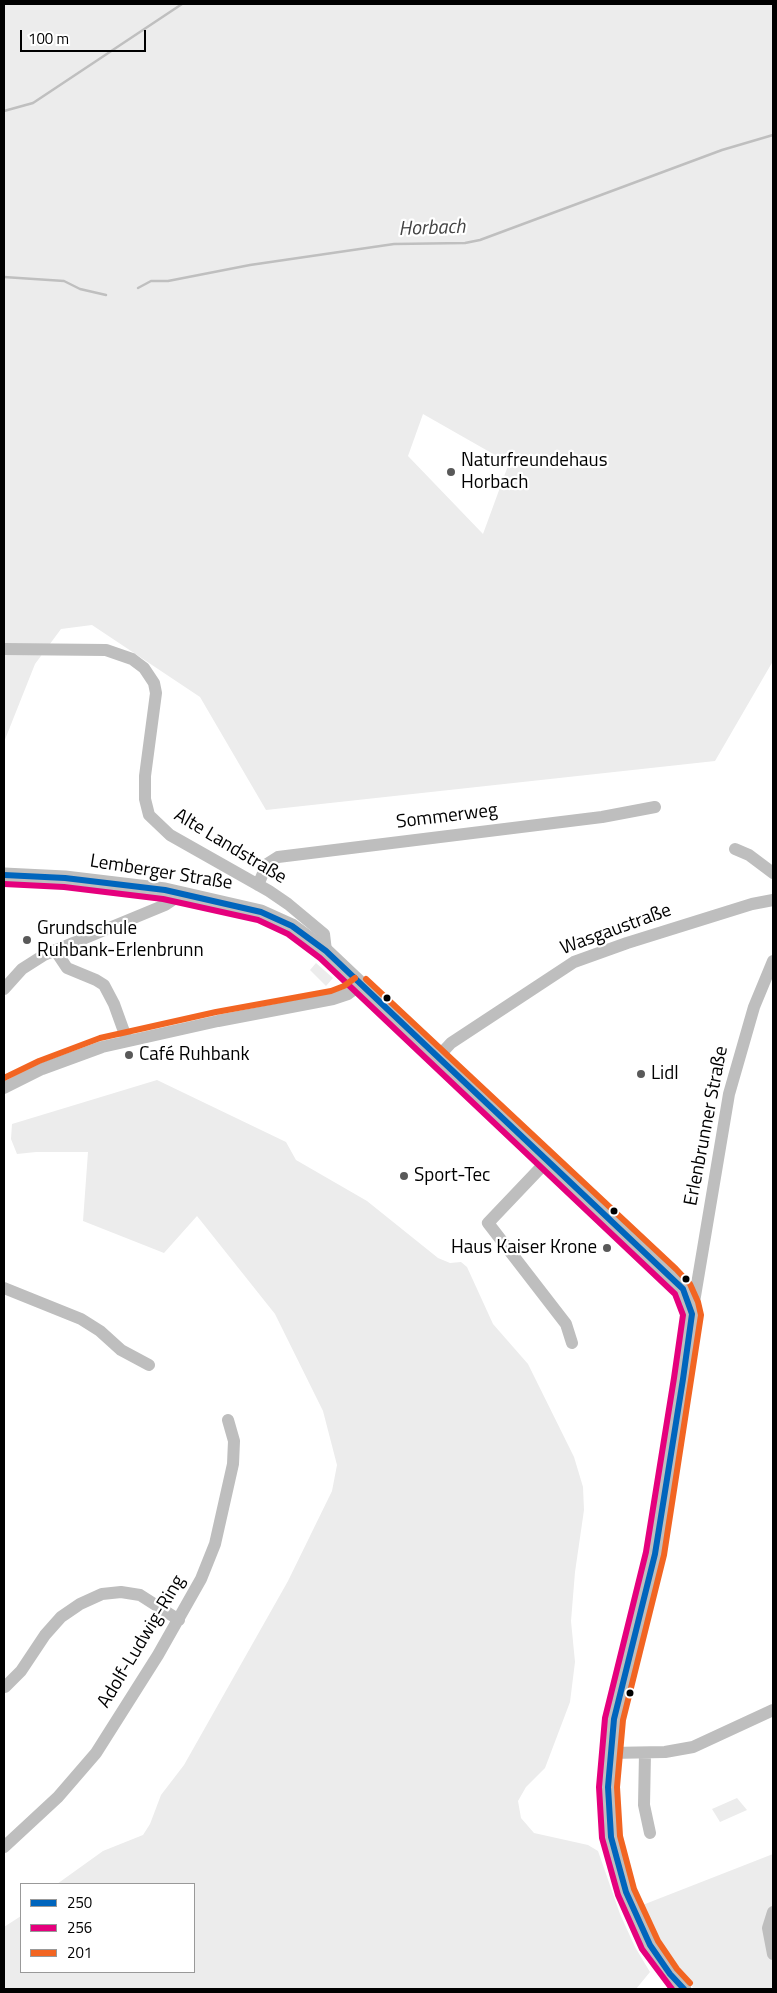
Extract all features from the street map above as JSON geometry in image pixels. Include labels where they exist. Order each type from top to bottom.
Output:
[{"type":"main road","name":"Lemberger Straße","points":[[4,875],[92,881],[183,894],[253,910],[277,918],[304,934],[326,951],[683,1289],[692,1314],[655,1556],[614,1719],[609,1753],[608,1802],[611,1837],[618,1868],[634,1913],[650,1945],[670,1974],[684,1989]]},
{"type":"street","name":"Alte Landstraße","points":[[4,648],[106,650],[132,659],[144,668],[154,683],[156,693],[145,776],[144,799],[149,815],[170,835],[280,898],[320,928],[326,939],[326,951]]},
{"type":"street","name":"Sommerweg","points":[[258,885],[267,864],[278,857],[602,817],[656,807]]},
{"type":"street","points":[[735,849],[748,855],[773,873]]},
{"type":"street","points":[[4,988],[28,965],[55,950],[166,905],[183,894]]},
{"type":"street","name":"Wasgaustraße","points":[[437,1058],[451,1043],[574,962],[627,942],[773,900]]},
{"type":"street","points":[[55,950],[67,968],[96,980],[104,986],[114,1004],[127,1040]]},
{"type":"street","name":"Erlenbrunner Straße","points":[[692,1314],[729,1094],[754,1007],[773,961]]},
{"type":"street","points":[[4,1088],[57,1064],[127,1040],[333,999],[348,994],[360,985]]},
{"type":"street","points":[[546,1161],[488,1223],[566,1324],[572,1344]]},
{"type":"street","points":[[683,1289],[699,1274]]},
{"type":"street","points":[[4,1288],[81,1319],[100,1331],[120,1350],[149,1365]]},
{"type":"street","name":"Adolf-Ludwig-Ring","points":[[4,1847],[58,1797],[96,1753],[179,1620],[211,1556],[220,1524],[234,1452],[233,1431],[228,1420]]},
{"type":"street","points":[[5,1687],[21,1671],[45,1635],[61,1617],[80,1604],[102,1594],[121,1592],[140,1595],[179,1620]]},
{"type":"street","points":[[609,1753],[645,1753],[693,1747],[773,1710]]},
{"type":"street","points":[[645,1753],[644,1805],[650,1833]]},
{"type":"street","points":[[773,1912],[768,1928],[773,1954]]},
{"type":"shaded area","points":[[4,4],[773,4],[773,661],[715,761],[266,810],[200,697],[92,625],[61,629],[35,664],[4,742]],"holes":[[[423,414],[509,463],[483,534],[408,456]]]},
{"type":"shaded area","points":[[316,963],[333,978],[326,986],[310,970]]},
{"type":"shaded area","points":[[157,1080],[286,1142],[296,1160],[367,1201],[438,1258],[450,1263],[461,1262],[467,1267],[493,1324],[528,1364],[574,1457],[583,1487],[584,1510],[575,1572],[571,1621],[575,1662],[570,1702],[545,1768],[526,1787],[518,1801],[521,1818],[534,1833],[588,1845],[598,1851],[620,1914],[635,1947],[650,1972],[636,1989],[4,1989],[4,1927],[20,1917],[20,1973],[195,1973],[195,1883],[58,1883],[103,1851],[143,1835],[150,1824],[161,1795],[184,1765],[288,1581],[332,1491],[337,1465],[323,1411],[275,1314],[197,1216],[164,1253],[83,1221],[88,1152],[17,1154],[11,1139],[12,1124]]},
{"type":"shaded area","points":[[737,1798],[747,1810],[720,1822],[712,1809]]},
{"type":"shaded area","points":[[773,1854],[773,1989],[694,1989],[661,1951],[640,1906]]},
{"type":"waterway","points":[[4,111],[33,103],[182,4]]},
{"type":"waterway","name":"Horbach","points":[[138,288],[151,281],[168,281],[250,265],[394,244],[465,243],[480,240],[722,150],[773,135]]},
{"type":"waterway","name":"Horbach","points":[[4,277],[64,281],[80,289],[106,295]]},
{"type":"transit line","name":"250","points":[[4,875],[65,878],[165,890],[261,912],[292,926],[326,951],[683,1289],[692,1314],[683,1379],[655,1554],[614,1719],[608,1787],[611,1837],[626,1892],[650,1945],[670,1974],[684,1989]]},
{"type":"transit line","name":"256","points":[[4,884],[64,887],[163,899],[258,920],[288,934],[320,958],[675,1294],[683,1315],[674,1378],[646,1552],[605,1718],[599,1787],[602,1838],[618,1895],[642,1949],[672,1989]]},
{"type":"transit line","name":"201","points":[[4,1078],[39,1061],[100,1038],[216,1012],[331,991],[344,986],[355,978]]},
{"type":"transit line","name":"201","points":[[366,979],[676,1269],[690,1284],[698,1302],[701,1315],[664,1555],[623,1720],[617,1787],[620,1836],[634,1889],[658,1941],[677,1969],[690,1983]]},
{"type":"place","name":"Naturfreundehaus Horbach","points":[[451,472]]},
{"type":"place","name":"Grundschule Ruhbank-Erlenbrunn","points":[[27,940]]},
{"type":"place","name":"Café Ruhbank","points":[[129,1055]]},
{"type":"place","name":"Lidl","points":[[641,1074]]},
{"type":"place","name":"Sport-Tec","points":[[404,1176]]},
{"type":"place","name":"Haus Kaiser Krone","points":[[607,1248]]}]
